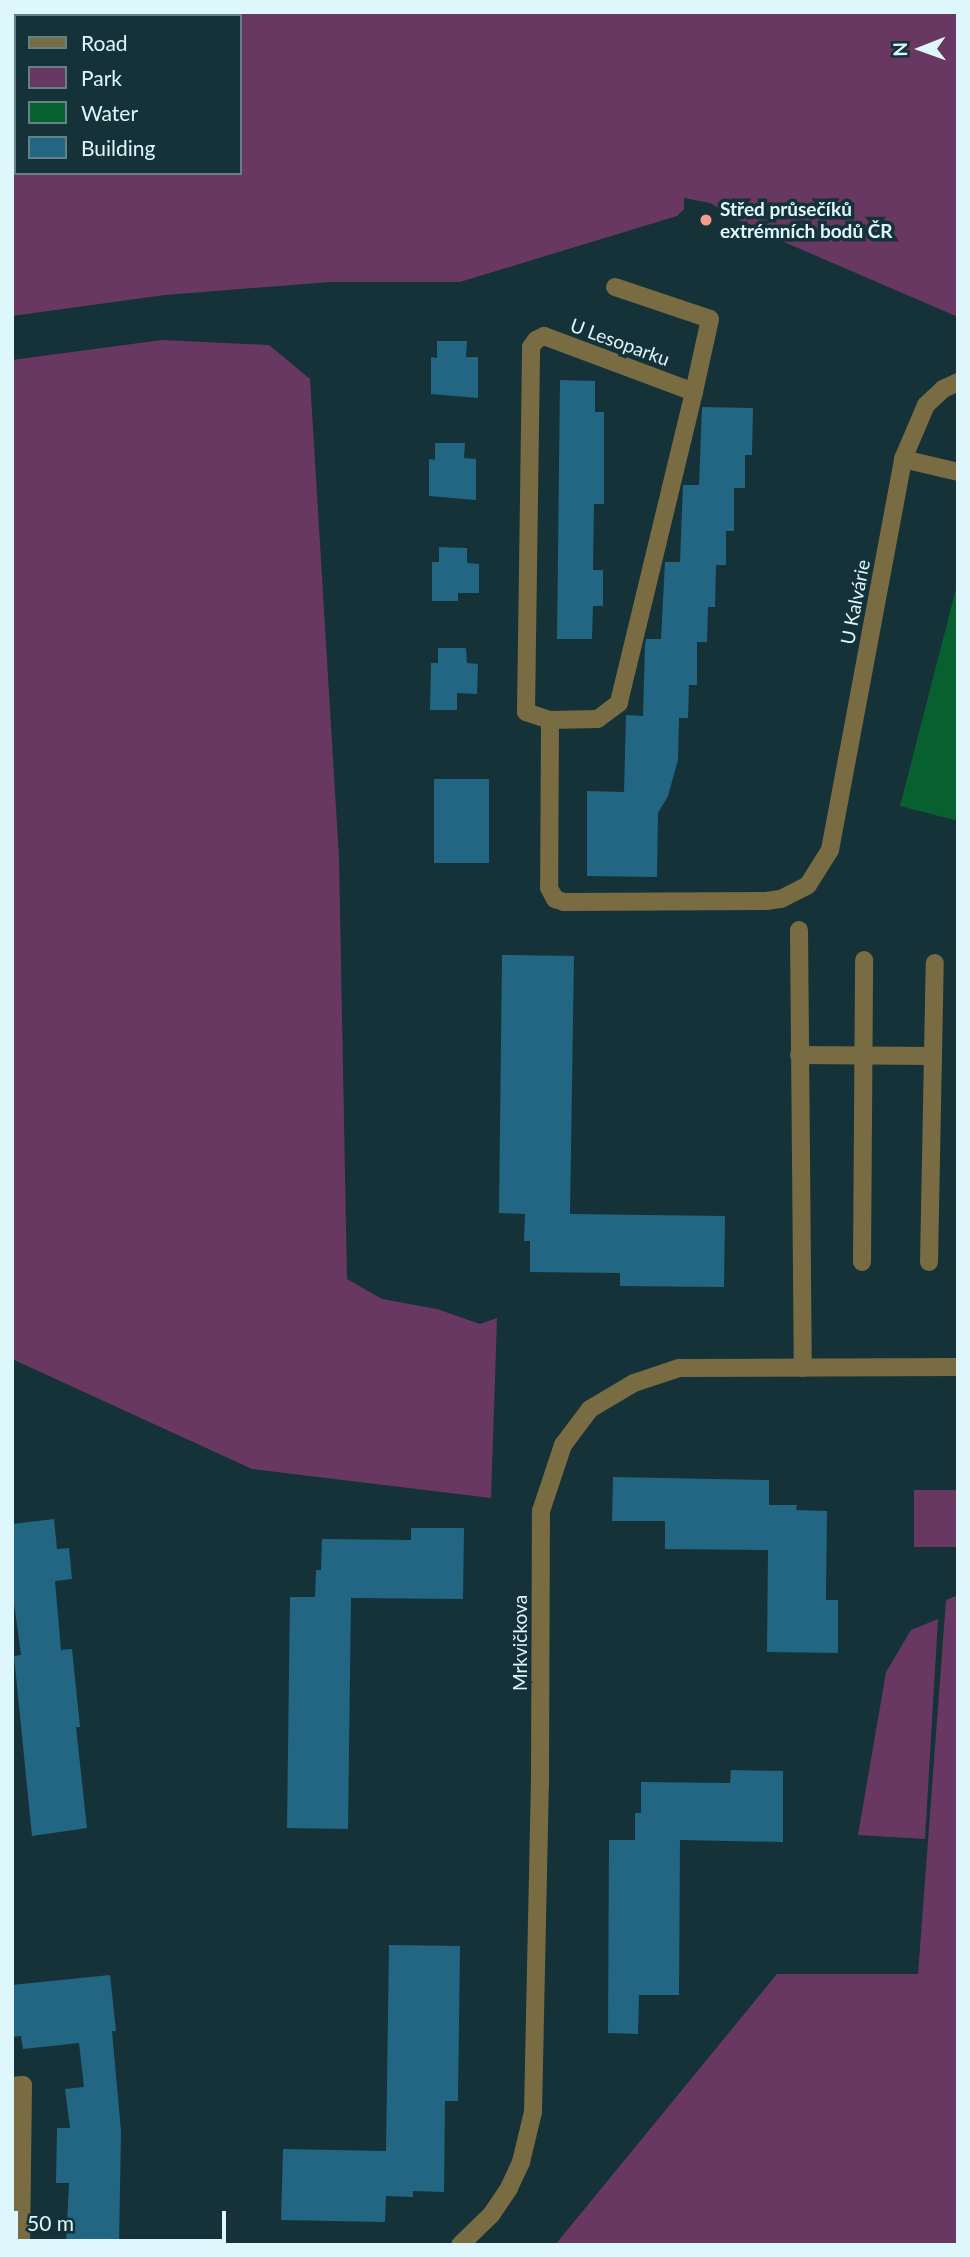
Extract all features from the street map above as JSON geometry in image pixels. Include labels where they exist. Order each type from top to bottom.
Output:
[{"type":"street","points":[[550,720],[598,719],[619,703],[710,319],[615,287]]},
{"type":"street","name":"U Lesoparku","points":[[550,720],[526,712],[531,347],[536,340],[544,336],[694,392]]},
{"type":"street","name":"U Kalvárie","points":[[550,720],[549,888],[558,901],[654,903],[781,899],[799,892],[815,878],[830,850],[903,459],[926,405],[943,389],[958,382]]},
{"type":"street","points":[[903,459],[958,472]]},
{"type":"street","points":[[799,930],[803,1368]]},
{"type":"street","points":[[862,1262],[864,960]]},
{"type":"street","points":[[929,1262],[934,963]]},
{"type":"street","points":[[799,1055],[933,1056]]},
{"type":"street","name":"Mrkvičkova","points":[[460,2245],[491,2215],[509,2188],[521,2162],[533,2112],[539,1864],[541,1511],[563,1444],[590,1409],[634,1383],[679,1368],[958,1367]]},
{"type":"street","points":[[12,2086],[23,2085],[21,2245]]},
{"type":"green space","points":[[12,12],[958,12],[958,317],[754,229],[710,203],[684,198],[684,209],[677,216],[460,282],[330,282],[165,295],[12,316]]},
{"type":"green space","points":[[162,340],[269,345],[310,379],[339,858],[347,1279],[382,1299],[437,1309],[480,1324],[497,1318],[491,1498],[252,1469],[12,1359],[12,360]]},
{"type":"green space","points":[[914,1490],[958,1490],[958,1547],[914,1547]]},
{"type":"green space","points":[[958,1595],[958,2245],[555,2245],[777,1974],[918,1974],[946,1600]]},
{"type":"green space","points":[[938,1619],[925,1839],[858,1835],[886,1672],[911,1630]]},
{"type":"water","points":[[958,581],[958,821],[900,806]]},
{"type":"building","points":[[437,341],[467,341],[466,357],[478,357],[478,398],[431,394],[431,357],[437,358]]},
{"type":"building","points":[[560,380],[595,381],[595,412],[604,412],[604,504],[594,504],[593,570],[603,570],[603,606],[593,606],[592,639],[557,639]]},
{"type":"building","points":[[702,407],[753,408],[752,455],[745,455],[745,488],[734,488],[734,531],[726,531],[726,565],[716,565],[715,607],[708,607],[707,642],[697,642],[697,685],[689,685],[688,718],[679,718],[678,760],[668,796],[658,813],[657,877],[587,876],[587,791],[624,792],[626,715],[643,716],[646,639],[661,639],[665,562],[680,562],[683,485],[699,485]]},
{"type":"building","points":[[435,443],[465,443],[464,458],[476,459],[476,500],[429,496],[429,459],[435,460]]},
{"type":"building","points":[[439,547],[467,548],[467,563],[479,564],[479,593],[458,593],[458,601],[432,601],[432,562],[439,562]]},
{"type":"building","points":[[438,648],[466,648],[467,663],[478,664],[477,694],[457,693],[457,710],[430,710],[431,663],[438,663]]},
{"type":"building","points":[[434,779],[489,779],[489,863],[434,863]]},
{"type":"building","points":[[502,955],[574,956],[570,1214],[725,1216],[724,1287],[620,1286],[620,1273],[530,1272],[530,1241],[524,1241],[525,1214],[499,1213]]},
{"type":"building","points":[[613,1477],[769,1480],[769,1505],[797,1505],[796,1510],[827,1511],[826,1600],[838,1600],[838,1653],[767,1652],[768,1550],[665,1549],[665,1521],[612,1521]]},
{"type":"building","points":[[54,1519],[57,1549],[69,1548],[72,1579],[55,1581],[61,1650],[72,1649],[80,1727],[76,1727],[87,1828],[32,1836],[14,1656],[21,1655],[12,1588],[12,1524]]},
{"type":"building","points":[[411,1528],[464,1528],[463,1599],[351,1598],[348,1829],[287,1828],[290,1597],[315,1597],[316,1570],[321,1570],[322,1539],[411,1540]]},
{"type":"building","points":[[731,1770],[783,1771],[783,1842],[680,1840],[679,1995],[639,1995],[638,2034],[608,2033],[609,1840],[635,1840],[635,1813],[641,1813],[641,1782],[730,1783]]},
{"type":"building","points":[[389,1945],[460,1946],[458,2101],[445,2101],[444,2192],[413,2191],[413,2197],[386,2196],[385,2222],[281,2220],[283,2149],[386,2151]]},
{"type":"building","points":[[110,1975],[121,2131],[119,2245],[66,2245],[69,2183],[56,2183],[57,2128],[70,2128],[65,2089],[84,2087],[79,2043],[23,2049],[21,2036],[12,2037],[12,1985]]},
{"type":"place","name":"Střed průsečíků extrémních bodů ČR","points":[[706,220]]}]
